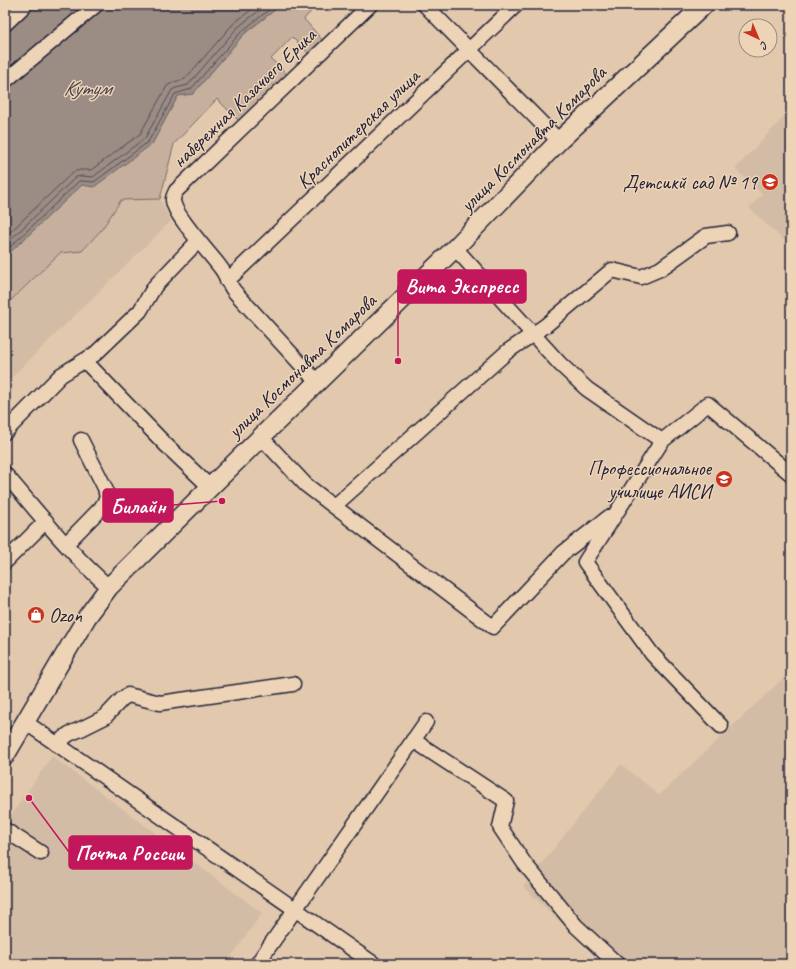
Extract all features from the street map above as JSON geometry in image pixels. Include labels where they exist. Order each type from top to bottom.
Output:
[{"type":"main road","name":"улица Космонавта Комарова","points":[[5,756],[87,617],[109,587],[261,436],[455,248],[559,141],[704,5]]},
{"type":"street","points":[[5,24],[25,5]]},
{"type":"street","points":[[5,81],[96,5]]},
{"type":"street","name":"набережная Казачьего Ерика","points":[[198,241],[174,207],[173,198],[176,191],[370,5]]},
{"type":"street","points":[[425,5],[559,141]]},
{"type":"street","name":"Краснопитерская улица","points":[[228,281],[516,5]]},
{"type":"street","points":[[334,506],[508,351],[549,323],[612,270],[641,277],[660,269],[706,236],[728,233]]},
{"type":"street","points":[[5,432],[61,376],[95,354],[140,311],[155,286],[198,241],[224,271],[228,281],[242,300],[317,382]]},
{"type":"street","points":[[455,248],[560,364],[587,388],[662,441]]},
{"type":"street","points":[[85,361],[165,444],[210,487]]},
{"type":"street","points":[[721,726],[652,654],[585,562],[662,441],[708,404],[791,474]]},
{"type":"street","points":[[261,436],[306,485],[493,627],[563,553],[617,512]]},
{"type":"street","points":[[66,544],[101,508],[107,498],[105,488],[81,440]]},
{"type":"street","points":[[5,474],[91,572],[109,587]]},
{"type":"street","points":[[5,562],[46,521]]},
{"type":"street","points":[[56,744],[69,734],[105,717],[122,699],[128,695],[160,704],[293,684]]},
{"type":"street","points":[[25,722],[374,964]]},
{"type":"street","points":[[257,964],[426,722]]},
{"type":"street","points":[[413,740],[506,801],[500,827],[524,862],[576,926],[617,964]]},
{"type":"street","points":[[5,830],[41,853]]},
{"type":"shaded area","points":[[281,5],[317,5],[304,19],[324,42],[310,55],[292,37],[271,59],[289,76],[240,122],[217,99],[174,144],[160,199],[121,200],[102,229],[82,251],[60,253],[5,306],[5,257],[82,184],[152,144],[178,96],[193,93],[244,34]]},
{"type":"shaded area","name":"Детсикй сад № 19","points":[[791,109],[791,247],[749,208],[762,194],[735,169]]},
{"type":"shaded area","points":[[160,199],[171,221],[5,384],[5,314],[7,311],[5,306],[60,253],[82,251],[102,229],[121,200]]},
{"type":"shaded area","points":[[791,671],[791,964],[606,964],[523,887],[621,764],[659,795]]},
{"type":"shaded area","points":[[52,756],[262,913],[226,964],[5,964],[5,824]]},
{"type":"water","name":"Кутум","points":[[5,5],[281,5],[244,34],[193,94],[178,96],[152,144],[94,187],[82,185],[5,257]]},
{"type":"place","name":"Детсикй сад № 19","points":[[770,182]]},
{"type":"place","name":"Вита Экспресс","points":[[398,361]]},
{"type":"place","name":"Профессиональное училище АИСИ","points":[[724,479]]},
{"type":"place","name":"Билайн","points":[[222,501]]},
{"type":"place","name":"Ozon","points":[[36,615]]},
{"type":"place","name":"Почта России","points":[[29,798]]}]
